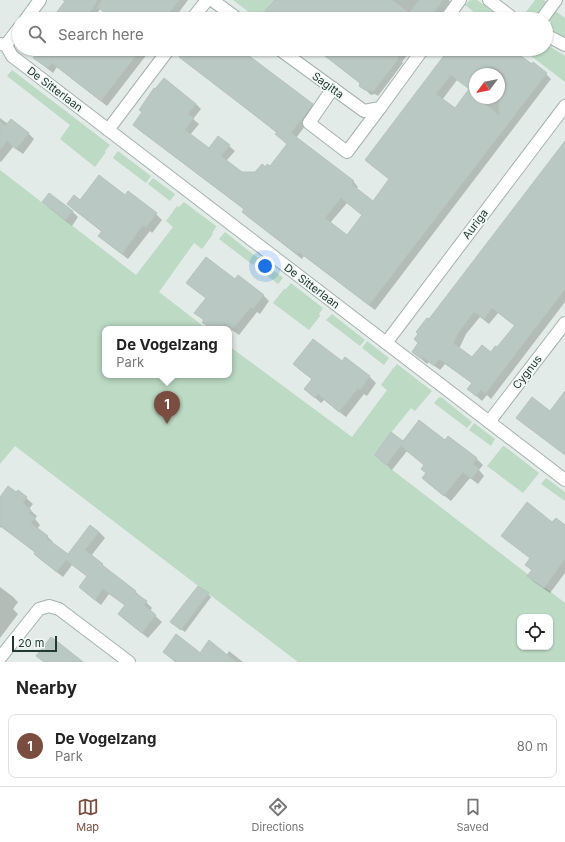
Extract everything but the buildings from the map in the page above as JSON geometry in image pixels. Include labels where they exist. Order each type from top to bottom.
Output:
[{"type":"street","points":[[31,12],[40,0]]},
{"type":"street","points":[[198,12],[207,0]]},
{"type":"street","points":[[212,0],[228,12]]},
{"type":"street","points":[[451,12],[460,0]]},
{"type":"street","points":[[489,0],[505,12]]},
{"type":"street","points":[[547,12],[556,0]]},
{"type":"street","points":[[3,45],[12,35]]},
{"type":"street","points":[[553,39],[565,45]]},
{"type":"street","name":"De Sitterlaan","points":[[3,45],[12,56],[565,480]]},
{"type":"street","points":[[108,130],[164,56]]},
{"type":"street","name":"Sagitta","points":[[289,56],[364,111],[380,108]]},
{"type":"street","points":[[333,88],[309,123],[347,152],[418,56]]},
{"type":"street","name":"Auriga","points":[[386,342],[565,106]]},
{"type":"street","name":"Cygnus","points":[[489,422],[565,323]]},
{"type":"street","points":[[0,658],[39,609],[49,606],[58,608],[129,662]]},
{"type":"green space","points":[[233,0],[273,0],[264,12],[249,12]]},
{"type":"green space","points":[[470,0],[477,0],[494,12],[474,12],[465,5]]},
{"type":"green space","points":[[535,0],[544,0],[546,2],[538,12],[526,12]]},
{"type":"green space","points":[[554,10],[565,18],[565,39],[553,28]]},
{"type":"green space","points":[[553,48],[565,56],[565,82],[531,56],[553,56]]},
{"type":"green space","points":[[12,70],[110,145],[95,167],[60,139],[70,125],[7,76]]},
{"type":"green space","points":[[118,151],[151,176],[146,183],[113,158]]},
{"type":"green space","points":[[0,170],[136,275],[173,227],[166,221],[177,206],[179,207],[184,202],[216,226],[212,233],[213,234],[202,249],[194,243],[159,292],[203,326],[102,326],[102,378],[232,378],[232,348],[352,437],[387,390],[381,385],[392,368],[393,369],[397,364],[432,391],[415,411],[411,408],[373,455],[565,603],[565,662],[298,662],[15,446],[0,464]]},
{"type":"green space","points":[[153,178],[175,194],[170,201],[148,184]]},
{"type":"green space","points":[[225,232],[258,258],[253,265],[219,239]]},
{"type":"green space","points":[[260,260],[283,278],[278,284],[255,266]]},
{"type":"green space","points":[[291,283],[323,308],[319,314],[320,316],[309,330],[273,303]]},
{"type":"green space","points":[[332,314],[365,340],[360,346],[326,320]]},
{"type":"green space","points":[[367,341],[389,358],[384,365],[362,348]]},
{"type":"green space","points":[[439,397],[441,397],[472,422],[467,428],[434,403]]},
{"type":"green space","points":[[474,423],[495,439],[491,446],[469,430]]},
{"type":"green space","points":[[503,446],[539,473],[523,493],[487,466]]},
{"type":"green space","points":[[546,478],[565,492],[565,501],[541,484]]},
{"type":"place","name":"De Vogelzang","points":[[167,424]]}]
